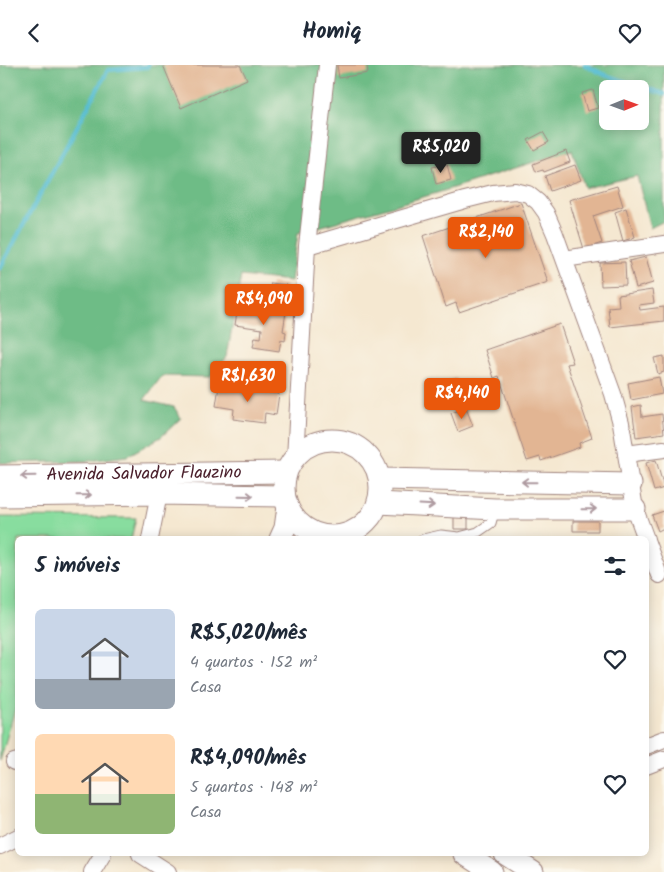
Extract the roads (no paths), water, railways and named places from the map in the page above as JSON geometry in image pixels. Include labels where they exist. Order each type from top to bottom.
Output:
[{"type":"street","points":[[281,536],[285,528],[286,502],[284,484],[290,465],[308,245],[327,65]]},
{"type":"street","points":[[308,245],[493,193],[515,191],[528,195],[542,208],[549,220],[613,394],[621,423],[630,484],[645,536]]},
{"type":"street","points":[[564,259],[664,244]]},
{"type":"street","points":[[290,465],[305,448],[317,442],[330,439],[344,441],[356,446],[367,455],[375,466],[381,487],[378,503],[372,516],[352,536]]},
{"type":"street","points":[[626,454],[664,449]]},
{"type":"street","name":"Avenida Salvador Flauzino","points":[[0,476],[290,465]]},
{"type":"street","points":[[380,479],[630,484]]},
{"type":"street","points":[[151,536],[159,494]]},
{"type":"street","name":"Avenida Salvador Flauzino","points":[[0,496],[159,494],[286,502]]},
{"type":"street","points":[[286,502],[296,520],[307,529],[328,536]]},
{"type":"street","points":[[378,503],[495,509],[636,509]]},
{"type":"street","points":[[649,550],[656,576]]},
{"type":"street","points":[[649,745],[664,739]]},
{"type":"street","points":[[649,765],[664,759]]},
{"type":"street","points":[[0,845],[15,838]]},
{"type":"street","points":[[92,872],[102,856]]},
{"type":"street","points":[[143,856],[168,872]]},
{"type":"street","points":[[469,856],[492,872]]},
{"type":"street","points":[[509,856],[533,872]]},
{"type":"lane","points":[[463,536],[478,532],[491,523],[495,509]]},
{"type":"lane","points":[[436,536],[450,536]]},
{"type":"waterway","points":[[0,268],[108,70],[147,67],[148,65]]},
{"type":"waterway","points":[[585,65],[605,75],[664,94]]}]
